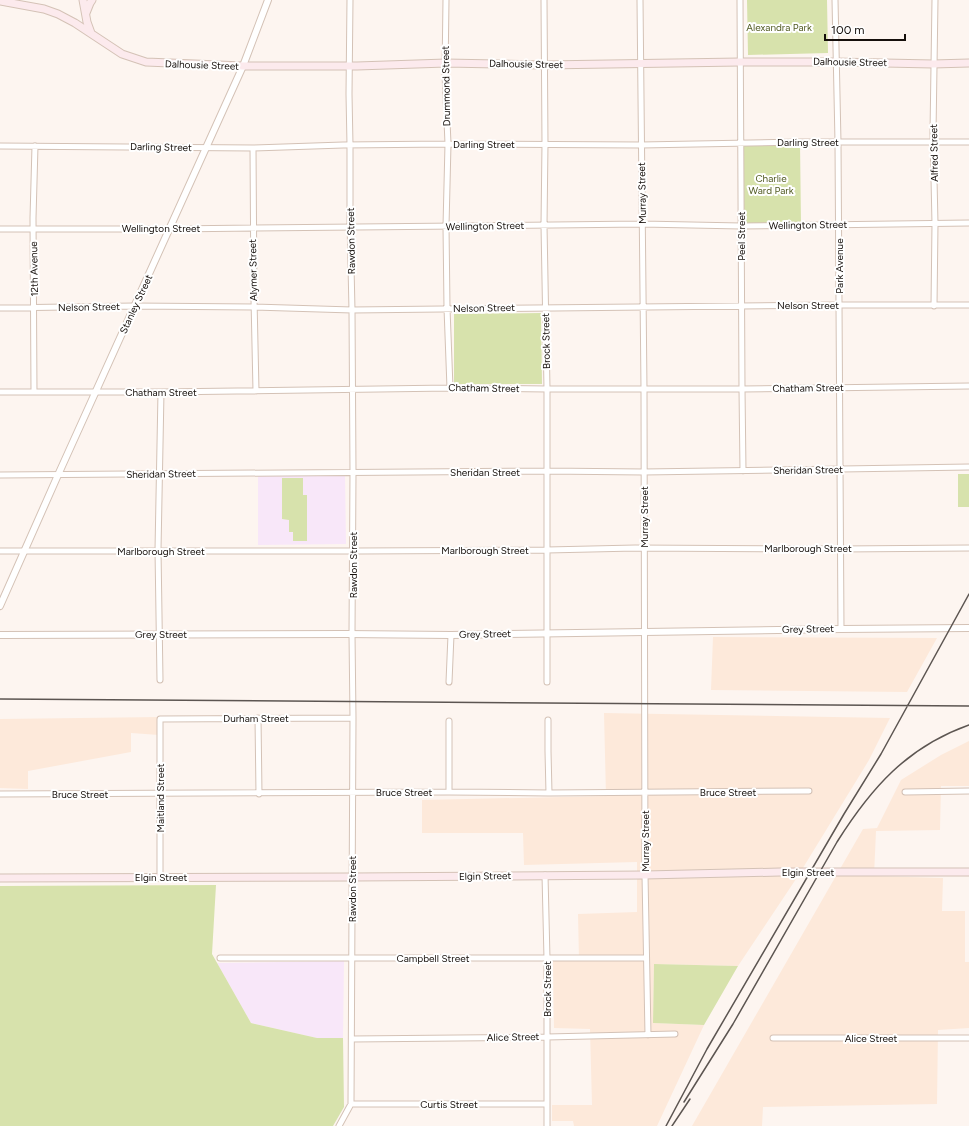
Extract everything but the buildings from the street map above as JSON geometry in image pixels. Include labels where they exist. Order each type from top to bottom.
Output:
[{"type":"main road","name":"Dalhousie Street","points":[[0,0],[44,9],[75,23],[122,54],[146,62],[243,66],[349,66],[446,63],[544,65],[740,62],[969,63]]},
{"type":"main road","points":[[83,0],[88,26],[92,33]]},
{"type":"main road","points":[[86,16],[92,0]]},
{"type":"main road","name":"Elgin Street","points":[[0,878],[969,872]]},
{"type":"street","name":"Stanley Street","points":[[0,606],[243,66],[268,0]]},
{"type":"street","name":"Rawdon Street","points":[[339,1126],[351,1104],[352,1039],[353,473],[350,227],[350,0]]},
{"type":"street","name":"Drummond Street","points":[[446,0],[448,144],[446,226],[450,388]]},
{"type":"street","name":"Brock Street","points":[[544,0],[544,226],[547,389],[546,682]]},
{"type":"street","name":"Murray Street","points":[[640,0],[644,389],[645,875],[648,1035]]},
{"type":"street","name":"Peel Street","points":[[740,0],[742,389],[744,471]]},
{"type":"street","name":"Park Avenue","points":[[835,0],[838,142],[841,629]]},
{"type":"street","name":"Alfred Street","points":[[934,306],[935,224],[933,142],[935,0]]},
{"type":"street","name":"Darling Street","points":[[0,146],[253,148],[448,144],[641,145],[800,142],[969,142]]},
{"type":"street","name":"12th Avenue","points":[[34,392],[33,229],[35,146]]},
{"type":"street","name":"Alymer Street","points":[[253,148],[256,391]]},
{"type":"street","name":"Wellington Street","points":[[0,229],[170,229],[642,224],[741,226],[969,223]]},
{"type":"street","name":"Nelson Street","points":[[0,308],[134,306],[254,307],[352,310],[546,307],[969,305]]},
{"type":"street","name":"Chatham Street","points":[[0,392],[161,392],[450,388],[742,389],[969,386]]},
{"type":"street","points":[[160,680],[158,550],[161,392]]},
{"type":"street","name":"Sheridan Street","points":[[0,475],[546,471],[644,472],[969,467]]},
{"type":"street","name":"Marlborough Street","points":[[0,551],[969,548]]},
{"type":"street","name":"Grey Street","points":[[0,635],[451,635],[969,628]]},
{"type":"street","points":[[449,682],[451,635]]},
{"type":"street","points":[[258,718],[259,794]]},
{"type":"street","name":"Durham Street","points":[[160,719],[353,718]]},
{"type":"street","name":"Maitland Street","points":[[160,719],[160,878]]},
{"type":"street","points":[[449,720],[449,792]]},
{"type":"street","points":[[548,720],[549,793]]},
{"type":"street","points":[[905,792],[969,791]]},
{"type":"street","name":"Bruce Street","points":[[0,794],[809,792]]},
{"type":"street","name":"Brock Street","points":[[545,875],[547,958],[547,1126]]},
{"type":"street","name":"Campbell Street","points":[[220,958],[646,958]]},
{"type":"street","name":"Alice Street","points":[[352,1039],[675,1034]]},
{"type":"street","name":"Alice Street","points":[[773,1038],[969,1038]]},
{"type":"street","name":"Curtis Street","points":[[351,1104],[547,1104]]},
{"type":"shaded area","points":[[258,475],[345,475],[346,544],[258,545]]},
{"type":"shaded area","points":[[713,637],[937,638],[907,692],[711,690]]},
{"type":"shaded area","points":[[604,713],[890,718],[869,760],[798,876],[738,966],[654,964],[653,1023],[704,1025],[657,1126],[574,1126],[573,1121],[552,1121],[552,1105],[592,1105],[590,1029],[554,1028],[553,960],[579,960],[578,914],[637,912],[637,862],[524,865],[523,833],[422,833],[422,800],[606,796]]},
{"type":"shaded area","points":[[160,717],[159,735],[131,733],[131,752],[28,771],[28,789],[0,788],[0,719]]},
{"type":"shaded area","points":[[969,741],[969,786],[941,786],[940,830],[876,831],[874,876],[943,878],[942,911],[965,911],[965,962],[969,962],[969,1028],[938,1030],[937,1104],[763,1107],[762,1126],[692,1126],[863,829],[877,828],[901,780],[941,755]]},
{"type":"shaded area","points":[[344,961],[343,1038],[317,1038],[251,1023],[217,963]]},
{"type":"green space","name":"Alexandra Park","points":[[747,0],[827,0],[828,53],[748,55]]},
{"type":"green space","name":"Charlie Ward Park","points":[[800,142],[801,225],[741,226],[741,143]]},
{"type":"green space","points":[[541,313],[542,384],[454,384],[454,314]]},
{"type":"green space","points":[[958,474],[969,474],[969,507],[958,507]]},
{"type":"green space","points":[[282,478],[303,478],[303,495],[307,495],[307,541],[293,541],[293,532],[289,532],[289,520],[282,519]]},
{"type":"green space","points":[[216,885],[212,954],[251,1023],[317,1038],[343,1038],[344,1107],[333,1126],[0,1126],[0,886]]},
{"type":"green space","points":[[654,964],[738,966],[704,1025],[653,1023]]},
{"type":"railway","points":[[666,1126],[707,1049],[844,814],[881,754],[969,594]]},
{"type":"railway","points":[[0,699],[969,706]]},
{"type":"railway","points":[[684,1102],[733,1024],[837,842],[863,804],[877,787],[909,757],[947,734],[969,725]]},
{"type":"railway","points":[[672,1126],[690,1099]]}]
